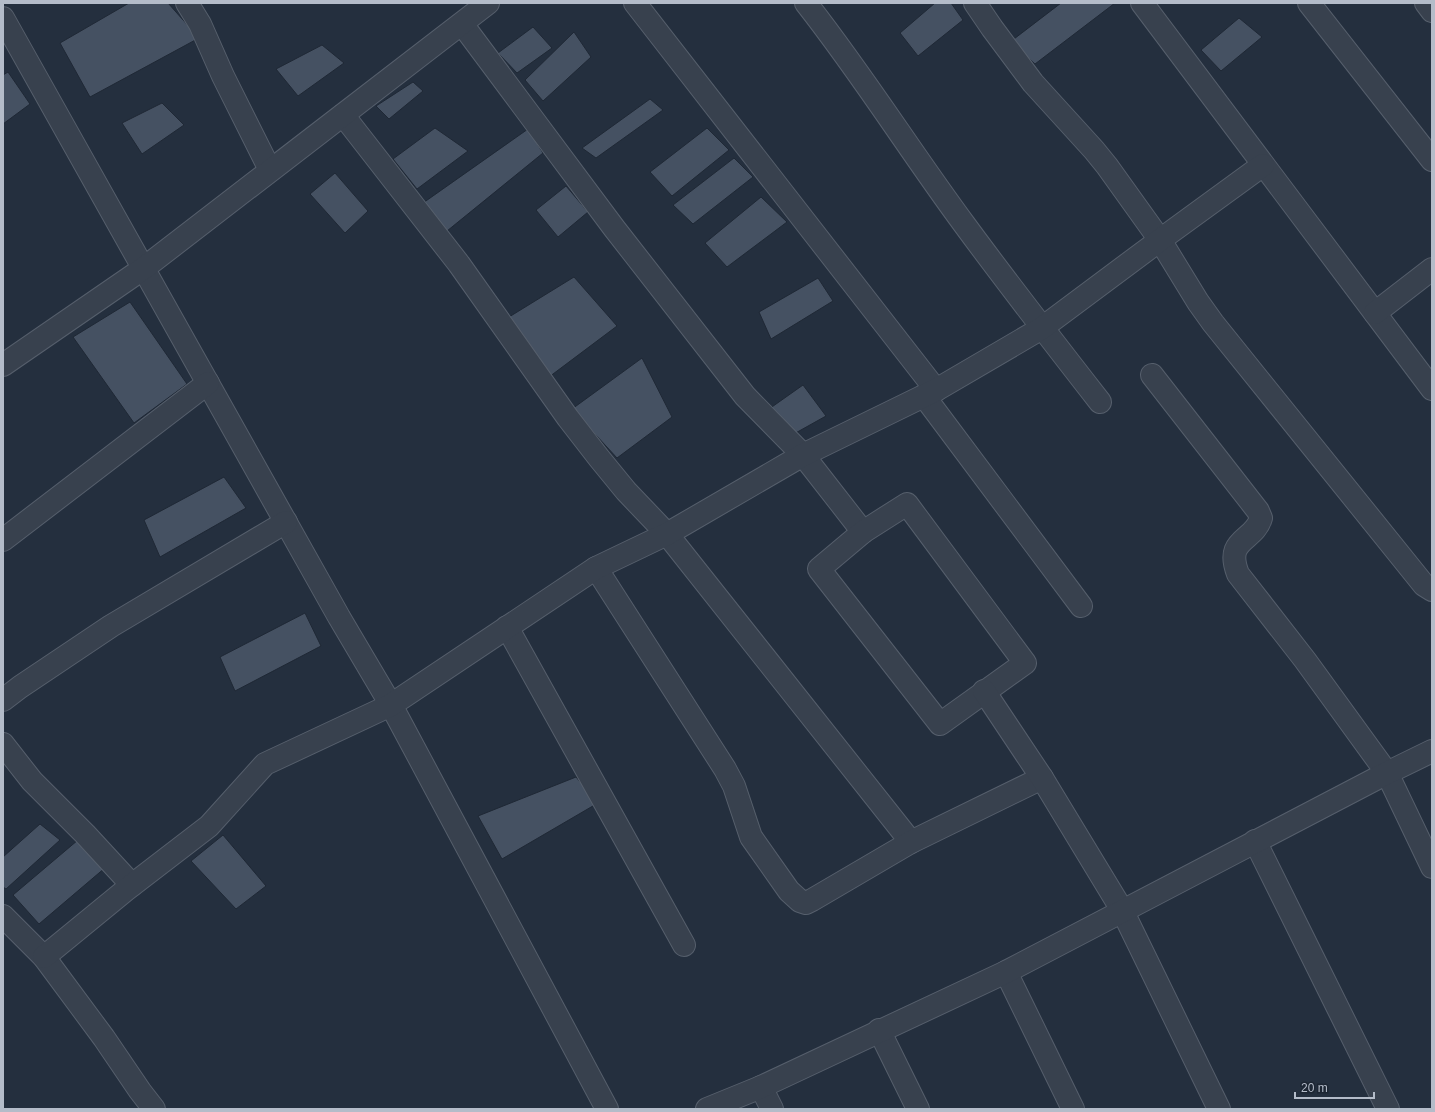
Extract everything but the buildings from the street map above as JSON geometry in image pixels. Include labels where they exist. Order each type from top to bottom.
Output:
[{"type":"street","points":[[187,3],[200,24],[223,76],[270,170]]},
{"type":"street","points":[[3,365],[144,268],[488,3]]},
{"type":"street","points":[[636,3],[930,393],[1080,606]]},
{"type":"street","points":[[806,3],[832,37],[964,224],[1100,402]]},
{"type":"street","points":[[975,3],[1033,83],[1094,150],[1160,240],[1198,302],[1213,323],[1424,585],[1432,590]]},
{"type":"street","points":[[1142,3],[1432,389]]},
{"type":"street","points":[[1310,3],[1432,160]]},
{"type":"street","points":[[1426,3],[1432,11]]},
{"type":"street","points":[[3,18],[339,617],[391,705],[607,1109]]},
{"type":"street","points":[[462,24],[614,228],[745,396],[803,455],[863,532]]},
{"type":"street","points":[[343,115],[459,264],[568,418],[599,458],[626,491],[667,534],[910,842]]},
{"type":"street","points":[[44,958],[132,885],[209,826],[265,764],[391,705],[596,568],[667,534],[803,455],[930,393],[1042,328],[1263,165]]},
{"type":"street","points":[[1375,313],[1432,269]]},
{"type":"street","points":[[1152,375],[1258,511],[1261,518],[1259,524],[1237,547],[1233,556],[1238,574],[1305,660],[1387,773],[1432,867]]},
{"type":"street","points":[[3,540],[208,383]]},
{"type":"street","points":[[907,504],[1025,663],[940,724],[819,569],[863,532],[907,504]]},
{"type":"street","points":[[3,700],[111,626],[286,522]]},
{"type":"street","points":[[596,568],[725,769],[734,786],[751,837],[788,891],[800,901],[806,903],[812,900],[910,842],[1042,778]]},
{"type":"street","points":[[507,627],[684,945]]},
{"type":"street","points":[[984,691],[1042,778],[1122,910],[1219,1109]]},
{"type":"street","points":[[3,744],[32,782],[86,834],[132,885]]},
{"type":"street","points":[[707,1109],[761,1087],[878,1030],[1006,972],[1255,841],[1387,773],[1432,752]]},
{"type":"street","points":[[1255,841],[1388,1109]]},
{"type":"street","points":[[3,916],[44,958],[104,1038],[154,1109]]},
{"type":"street","points":[[1006,972],[1073,1109]]},
{"type":"street","points":[[878,1030],[918,1109]]},
{"type":"street","points":[[761,1087],[772,1109]]}]
